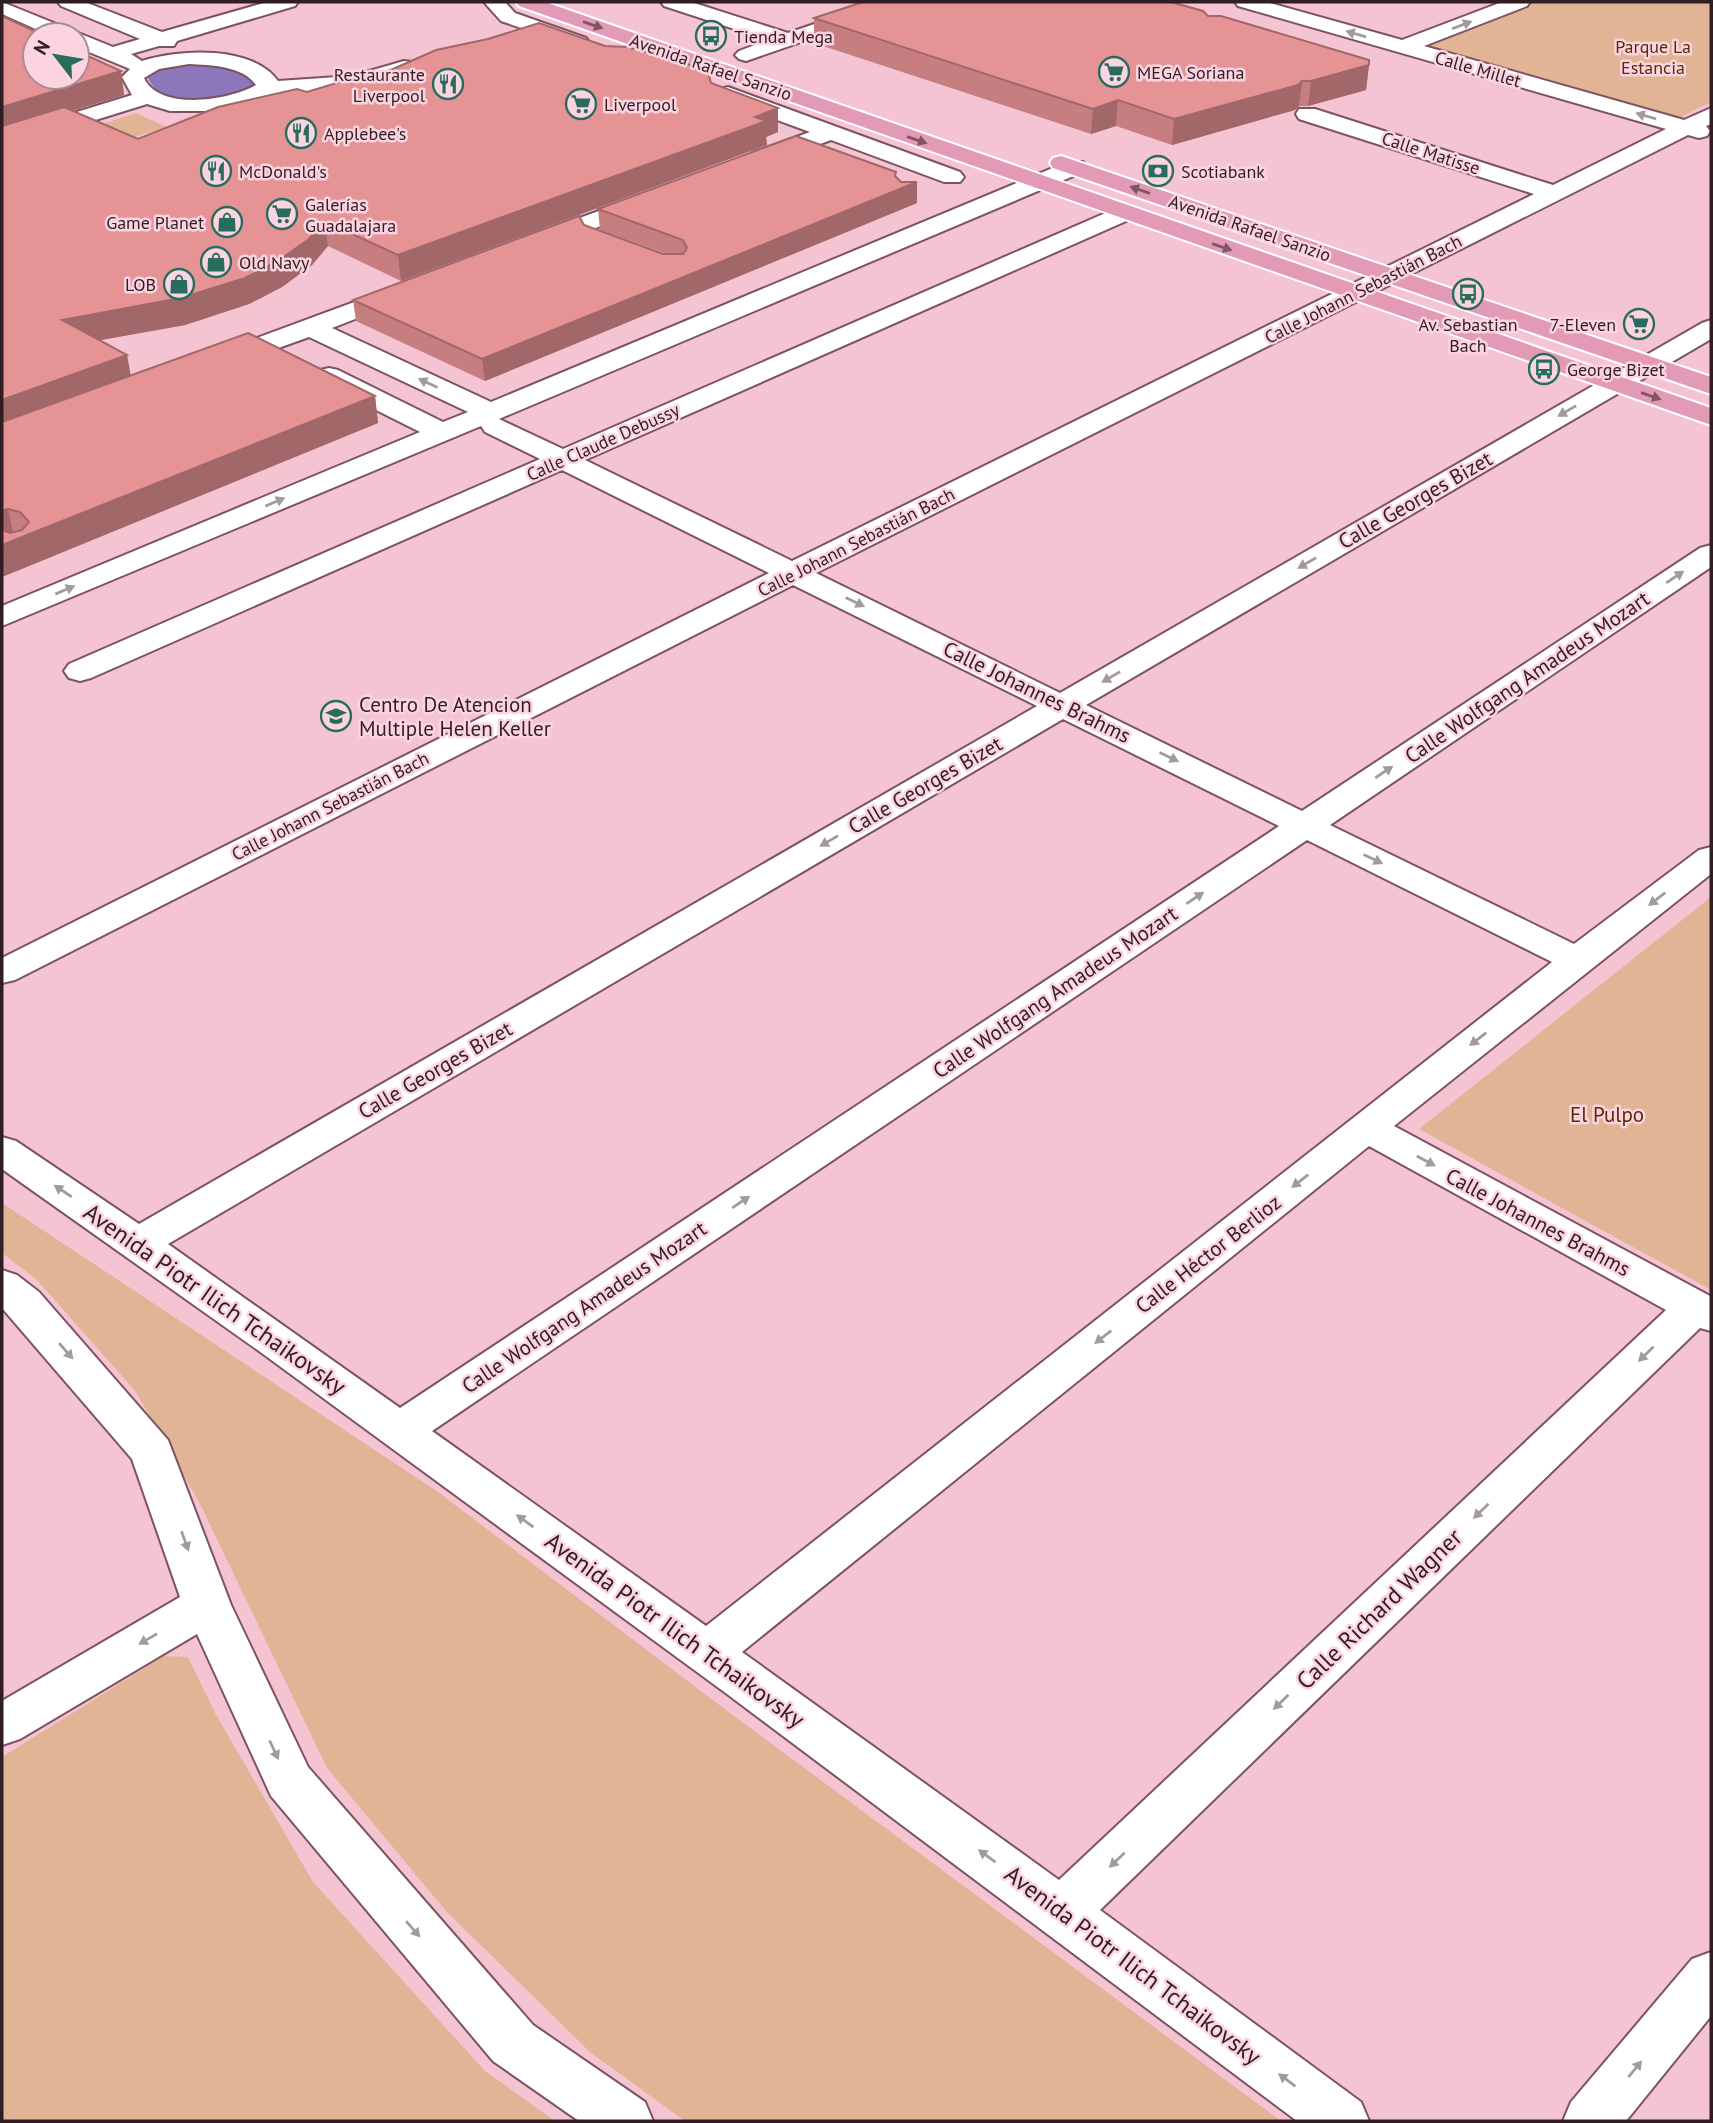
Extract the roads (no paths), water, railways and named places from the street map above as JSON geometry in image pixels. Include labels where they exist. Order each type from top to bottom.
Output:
[{"type":"main road","name":"Avenida Rafael Sanzio","points":[[529,2],[1044,168],[1390,275],[1711,386]]},
{"type":"main road","name":"Avenida Rafael Sanzio","points":[[591,2],[617,10]]},
{"type":"main road","name":"Avenida Rafael Sanzio","points":[[720,46],[785,68]]},
{"type":"main road","name":"Avenida Rafael Sanzio","points":[[1044,168],[1125,213],[1711,416]]},
{"type":"street","points":[[68,2],[186,49],[189,58]]},
{"type":"street","points":[[110,54],[288,2]]},
{"type":"street","points":[[671,2],[787,40]]},
{"type":"street","points":[[746,55],[898,2]]},
{"type":"street","name":"Calle Millet","points":[[1245,2],[1403,47],[1703,126]]},
{"type":"street","points":[[1238,25],[1296,2]]},
{"type":"street","points":[[1403,47],[1520,2]]},
{"type":"street","points":[[836,6],[862,14]]},
{"type":"street","points":[[2,7],[34,21]]},
{"type":"street","points":[[495,15],[639,64],[687,76],[952,177],[921,190]]},
{"type":"street","points":[[91,45],[144,68]]},
{"type":"street","points":[[265,72],[244,101],[219,105],[174,104],[149,97],[138,90],[133,77],[144,68],[189,58],[224,61],[265,72],[354,82],[421,62]]},
{"type":"street","points":[[2,142],[149,97]]},
{"type":"street","name":"Calle Matisse","points":[[1307,114],[1555,193]]},
{"type":"street","points":[[2,118],[18,126],[2,131]]},
{"type":"street","name":"Calle Johann Sebastián Bach","points":[[2,972],[1390,275],[1555,193],[1703,126]]},
{"type":"street","points":[[732,169],[831,132]]},
{"type":"street","points":[[2,592],[430,426],[483,413],[834,254],[927,220],[1044,168]]},
{"type":"street","points":[[514,250],[668,193]]},
{"type":"street","name":"Calle Claude Debussy","points":[[80,671],[1125,213]]},
{"type":"street","points":[[202,367],[424,284]]},
{"type":"street","name":"Calle Johannes Brahms","points":[[309,327],[483,413],[562,460],[1577,960]]},
{"type":"street","name":"Calle Georges Bizet","points":[[139,1242],[1711,328]]},
{"type":"street","points":[[265,344],[430,426]]},
{"type":"street","points":[[2,617],[430,426]]},
{"type":"street","name":"Calle Wolfgang Amadeus Mozart","points":[[400,1430],[1711,554]]},
{"type":"street","name":"Calle Héctor Berlioz","points":[[707,1653],[1577,960],[1711,857]]},
{"type":"street","name":"Calle Johannes Brahms","points":[[1366,1128],[1703,1311]]},
{"type":"street","name":"Avenida Piotr Ilich Tchaikovsky","points":[[2,1150],[139,1242],[400,1430],[1063,1911],[1341,2121]]},
{"type":"street","points":[[9,1301],[152,1451],[207,1605],[289,1781],[513,2043],[625,2121]]},
{"type":"street","name":"Calle Richard Wagner","points":[[1063,1911],[1703,1311]]},
{"type":"street","points":[[2,1725],[207,1605]]},
{"type":"street","points":[[1591,2121],[1711,1976]]},
{"type":"place","name":"Tienda Mega","points":[[711,36]]},
{"type":"place","name":"MEGA Soriana","points":[[1114,72]]},
{"type":"place","name":"Restaurante Liverpool","points":[[448,84]]},
{"type":"place","name":"Liverpool","points":[[581,104]]},
{"type":"place","name":"Applebee's","points":[[301,133]]},
{"type":"place","name":"McDonald's","points":[[216,171]]},
{"type":"place","name":"Scotiabank","points":[[1158,171]]},
{"type":"place","name":"Galerías Guadalajara","points":[[282,214]]},
{"type":"place","name":"Game Planet","points":[[227,222]]},
{"type":"place","name":"Old Navy","points":[[216,262]]},
{"type":"place","name":"LOB","points":[[179,284]]},
{"type":"place","name":"Av. Sebastian Bach","points":[[1468,294]]},
{"type":"place","name":"7-Eleven","points":[[1639,324]]},
{"type":"place","name":"George Bizet","points":[[1544,369]]},
{"type":"place","name":"Centro De Atencion Multiple Helen Keller","points":[[336,716]]},
{"type":"park label","name":"Parque La Estancia","points":[[1653,56]]},
{"type":"park label","name":"El Pulpo","points":[[1607,1114]]}]
